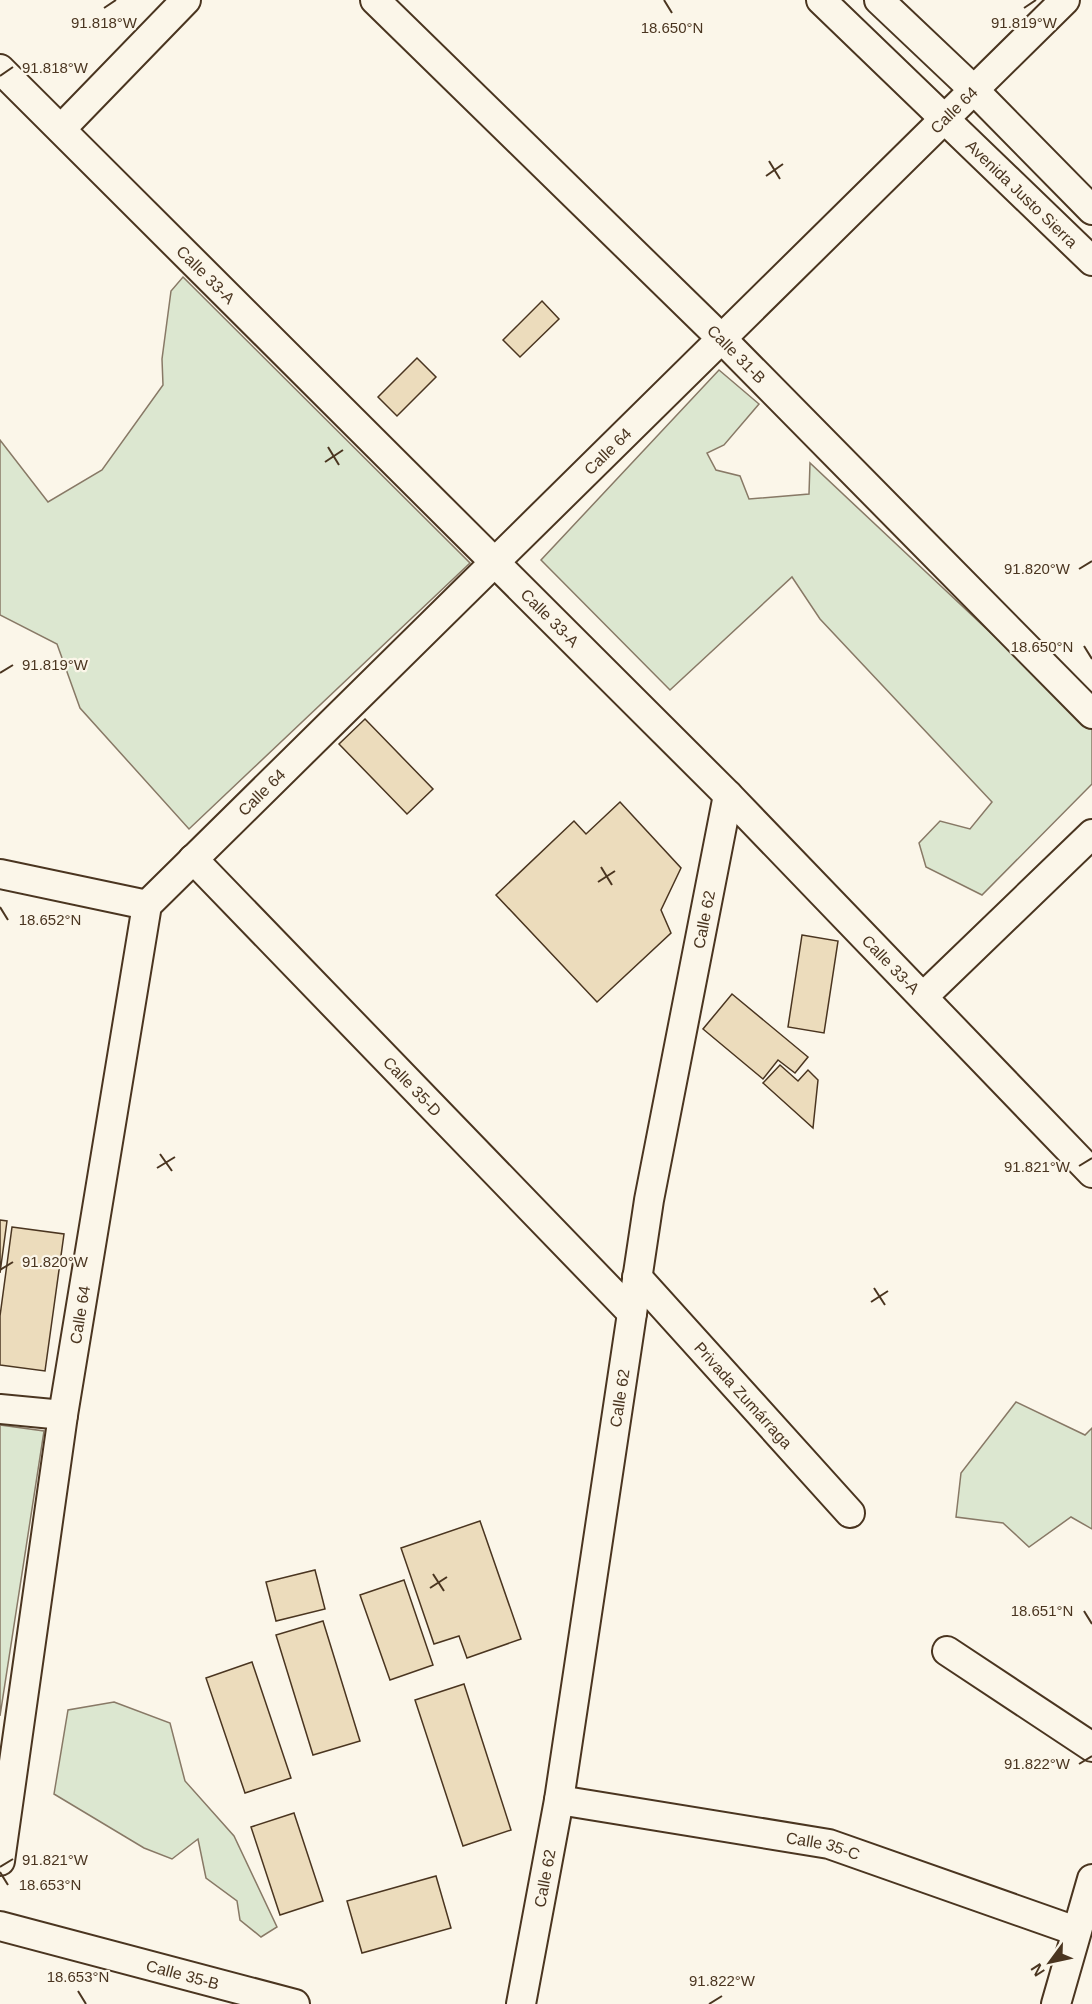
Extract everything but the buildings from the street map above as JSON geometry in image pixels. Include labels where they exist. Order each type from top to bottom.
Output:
[{"type":"street","points":[[61,129],[186,0]]},
{"type":"street","name":"Calle 31-B","points":[[375,0],[721,338],[1092,714]]},
{"type":"street","name":"Avenida Justo Sierra","points":[[821,0],[1092,261]]},
{"type":"street","points":[[879,0],[974,90],[1092,210]]},
{"type":"street","name":"Calle 64","points":[[0,1861],[63,1415],[147,905],[1065,0]]},
{"type":"street","name":"Calle 33-A","points":[[0,69],[728,795],[1092,1173]]},
{"type":"street","name":"Calle 62","points":[[521,2004],[559,1800],[649,1200],[728,795]]},
{"type":"street","points":[[924,996],[1092,834]]},
{"type":"street","name":"Calle 35-D","points":[[193,860],[632,1313]]},
{"type":"street","points":[[0,874],[147,905]]},
{"type":"street","name":"Privada Zumárraga","points":[[637,1277],[850,1513]]},
{"type":"street","points":[[0,1409],[63,1415]]},
{"type":"street","points":[[948,1651],[1092,1748]]},
{"type":"street","name":"Calle 35-C","points":[[559,1800],[829,1844],[1076,1931]]},
{"type":"street","points":[[1056,2004],[1092,1879]]},
{"type":"street","name":"Calle 35-B","points":[[0,1926],[295,2004]]},
{"type":"green space","points":[[183,277],[470,563],[189,829],[80,708],[57,644],[0,615],[0,440],[48,502],[102,470],[163,385],[162,359],[171,291]]},
{"type":"green space","points":[[719,370],[759,404],[724,445],[707,453],[716,470],[740,476],[749,499],[809,494],[810,463],[1092,728],[1092,784],[982,895],[926,867],[919,843],[940,821],[970,829],[992,802],[820,619],[792,577],[670,690],[541,560]]},
{"type":"green space","points":[[1016,1402],[1085,1435],[1092,1428],[1092,1529],[1071,1517],[1029,1547],[1003,1523],[956,1517],[961,1473]]},
{"type":"green space","points":[[0,1425],[44,1431],[0,1716]]},
{"type":"green space","points":[[114,1702],[170,1723],[185,1781],[234,1836],[277,1927],[261,1937],[240,1920],[237,1901],[206,1878],[198,1839],[172,1859],[144,1848],[54,1794],[68,1710]]}]
